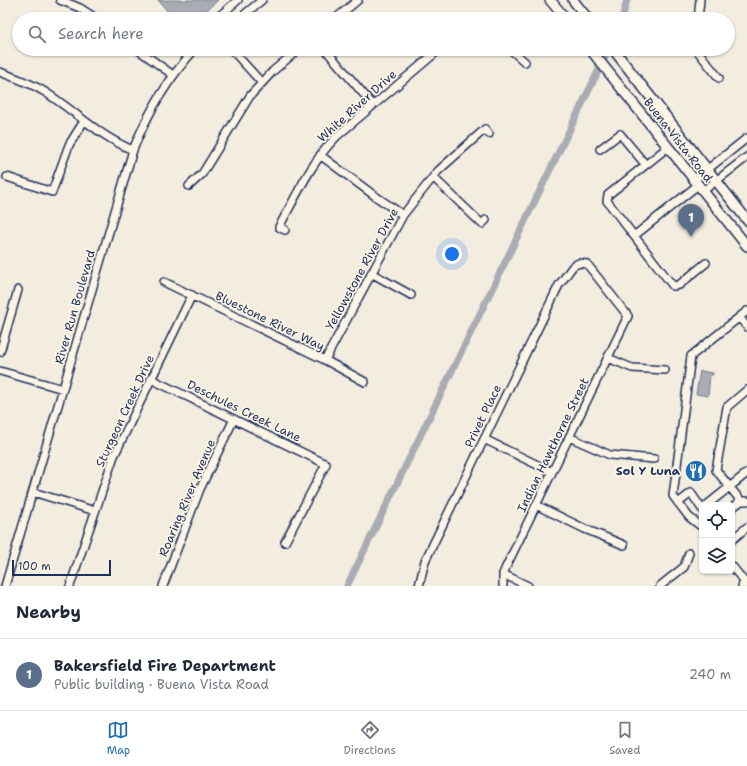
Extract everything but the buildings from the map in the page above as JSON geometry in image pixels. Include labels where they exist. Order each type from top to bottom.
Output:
[{"type":"main road","points":[[550,0],[560,12]]},
{"type":"main road","points":[[573,0],[582,12]]},
{"type":"main road","name":"Buena Vista Road","points":[[595,56],[747,246]]},
{"type":"main road","name":"Buena Vista Road","points":[[618,56],[747,220]]},
{"type":"street","points":[[60,0],[86,12]]},
{"type":"street","points":[[224,12],[238,0]]},
{"type":"street","points":[[248,12],[262,0]]},
{"type":"street","points":[[343,12],[358,0]]},
{"type":"street","points":[[699,12],[700,0]]},
{"type":"street","points":[[147,56],[173,75]]},
{"type":"street","name":"River Run Boulevard","points":[[5,586],[133,150],[150,112],[173,75],[189,56]]},
{"type":"street","points":[[237,56],[262,83]]},
{"type":"street","points":[[189,186],[202,174],[240,111],[262,83],[291,56]]},
{"type":"street","points":[[331,56],[373,105]]},
{"type":"street","name":"White River Drive","points":[[285,230],[279,227],[320,155],[337,136],[432,56]]},
{"type":"street","points":[[518,56],[525,62]]},
{"type":"street","points":[[702,56],[719,78]]},
{"type":"street","points":[[0,72],[18,78],[45,92],[84,122],[112,140],[133,150]]},
{"type":"street","points":[[7,177],[52,192],[69,146],[84,122]]},
{"type":"street","name":"Yellowstone River Drive","points":[[325,360],[403,215],[433,177],[453,156],[485,129],[489,134]]},
{"type":"street","points":[[600,149],[620,134],[645,164]]},
{"type":"street","points":[[634,236],[698,185],[706,169],[747,138]]},
{"type":"street","points":[[668,147],[645,164],[608,195],[607,198],[634,236],[673,286],[679,285],[706,263]]},
{"type":"street","points":[[320,155],[403,215]]},
{"type":"street","points":[[698,185],[716,182],[747,156]]},
{"type":"street","points":[[433,177],[482,224],[486,220]]},
{"type":"street","name":"Privet Place","points":[[419,586],[425,561],[559,285],[573,266],[579,263],[587,264],[628,316]]},
{"type":"street","points":[[371,274],[411,295]]},
{"type":"street","name":"Bluestone River Way","points":[[164,282],[325,360],[365,382]]},
{"type":"street","points":[[0,352],[18,290]]},
{"type":"street","name":"Sturgeon Creek Drive","points":[[70,586],[114,456],[192,295]]},
{"type":"street","points":[[699,524],[689,517],[673,496],[691,356],[747,311]]},
{"type":"street","name":"Indian Hawthorne Street","points":[[503,586],[504,574],[628,316]]},
{"type":"street","points":[[739,317],[747,327]]},
{"type":"street","points":[[608,358],[632,368],[665,370]]},
{"type":"street","points":[[0,371],[63,390]]},
{"type":"street","name":"Deschules Creek Lane","points":[[151,379],[326,464],[285,542]]},
{"type":"street","points":[[735,506],[744,501],[716,470],[727,407],[747,390]]},
{"type":"street","name":"Roaring River Avenue","points":[[164,586],[200,489],[234,419]]},
{"type":"street","points":[[569,437],[610,455],[654,459]]},
{"type":"street","points":[[484,439],[552,472]]},
{"type":"street","points":[[711,502],[747,473]]},
{"type":"street","points":[[33,492],[95,511]]},
{"type":"street","points":[[678,503],[691,493],[699,505]]},
{"type":"street","points":[[536,505],[624,546]]},
{"type":"street","points":[[734,538],[747,528]]},
{"type":"street","points":[[660,586],[684,567],[689,553]]},
{"type":"street","points":[[735,570],[745,584]]},
{"type":"street","points":[[504,574],[528,586]]},
{"type":"shaded area","points":[[158,0],[218,0],[205,12],[168,12]]},
{"type":"shaded area","points":[[700,371],[713,373],[713,375],[710,375],[708,396],[696,394]]},
{"type":"waterway","points":[[624,12],[627,0]]},
{"type":"waterway","points":[[347,586],[606,56]]},
{"type":"place","name":"Bakersfield Fire Department","points":[[691,237]]},
{"type":"place","name":"Sol Y Luna","points":[[696,471]]}]
